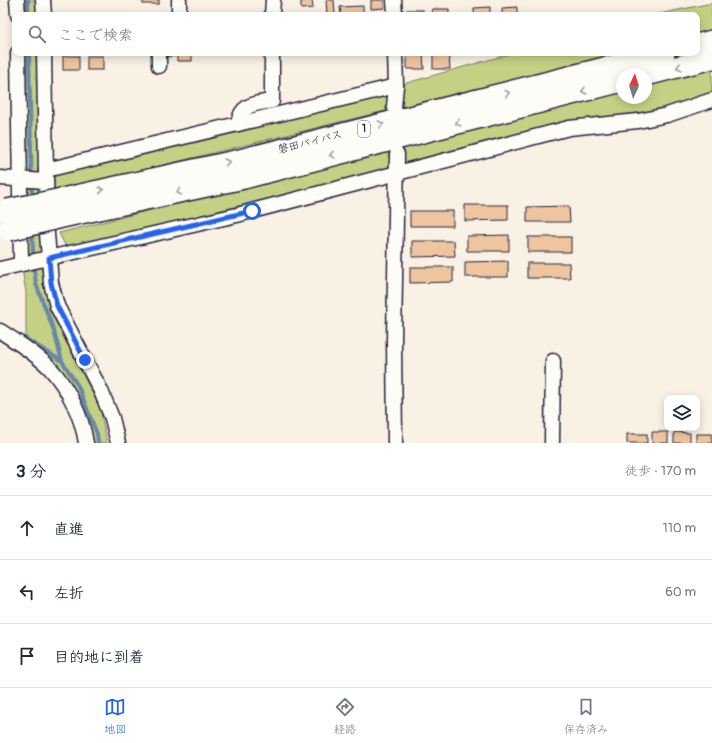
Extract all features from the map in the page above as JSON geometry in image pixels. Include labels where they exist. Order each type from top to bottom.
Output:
[{"type":"highway","points":[[700,44],[712,41]]},
{"type":"highway","name":"磐田バイパス","points":[[4,221],[62,208],[240,160],[652,56]]},
{"type":"highway","points":[[652,73],[712,58]]},
{"type":"highway","name":"磐田バイパス","points":[[62,208],[244,178],[616,83]]},
{"type":"street","points":[[17,0],[18,12]]},
{"type":"street","points":[[43,0],[44,12]]},
{"type":"street","points":[[179,0],[179,12]]},
{"type":"street","points":[[272,0],[272,12]]},
{"type":"street","points":[[394,0],[395,12]]},
{"type":"street","points":[[18,56],[21,264]]},
{"type":"street","points":[[44,56],[46,176],[51,283],[57,306],[101,391],[112,418],[118,443]]},
{"type":"street","points":[[238,124],[239,115],[248,106],[272,101],[272,56]]},
{"type":"street","points":[[394,107],[396,86],[395,56]]},
{"type":"street","points":[[0,178],[20,179],[46,176],[238,124],[396,86]]},
{"type":"street","points":[[0,269],[237,215],[569,128],[638,121],[667,115],[712,100]]},
{"type":"street","points":[[395,443],[394,342],[396,154]]},
{"type":"street","points":[[0,330],[50,368],[75,407],[84,428],[86,443]]},
{"type":"street","points":[[552,362],[552,443]]},
{"type":"green space","points":[[20,0],[43,0],[44,12],[20,12]]},
{"type":"green space","points":[[712,3],[712,30],[700,33],[700,12],[668,12]]},
{"type":"green space","points":[[20,56],[44,56],[53,168],[396,86],[502,56],[611,56],[20,200]]},
{"type":"green space","points":[[712,70],[712,103],[667,115],[551,127],[67,249],[59,233],[616,94],[616,104],[652,104],[652,85]]},
{"type":"green space","points":[[40,234],[42,270],[49,309],[100,408],[107,443],[91,443],[91,433],[71,386],[54,364],[26,339],[26,292],[21,264],[25,236]]},
{"type":"building","points":[[143,0],[159,0],[159,4],[143,4]]},
{"type":"building","points":[[312,0],[313,8],[301,9],[301,1]]},
{"type":"building","points":[[326,0],[334,0],[335,12],[327,12]]},
{"type":"building","points":[[371,0],[384,0],[384,8],[371,9]]},
{"type":"building","points":[[363,6],[363,12],[341,12],[340,7]]},
{"type":"building","points":[[490,7],[490,12],[474,12],[474,8]]},
{"type":"building","points":[[517,7],[517,12],[502,12],[502,8]]},
{"type":"building","points":[[432,9],[449,9],[449,12],[432,12]]},
{"type":"building","points":[[407,10],[423,10],[423,12],[407,12]]},
{"type":"building","points":[[63,56],[79,56],[79,70],[63,70]]},
{"type":"building","points":[[87,56],[103,56],[103,70],[87,70]]},
{"type":"building","points":[[177,56],[192,56],[192,61],[177,61]]},
{"type":"building","points":[[407,56],[423,56],[424,69],[407,69]]},
{"type":"building","points":[[433,56],[449,56],[450,69],[433,69]]},
{"type":"building","points":[[465,205],[508,205],[508,220],[465,221]]},
{"type":"building","points":[[569,206],[570,222],[527,222],[527,207]]},
{"type":"building","points":[[410,211],[453,211],[453,226],[410,226]]},
{"type":"building","points":[[509,235],[509,251],[467,251],[467,236]]},
{"type":"building","points":[[528,237],[571,237],[571,252],[528,252]]},
{"type":"building","points":[[412,241],[454,241],[455,256],[412,257]]},
{"type":"building","points":[[508,261],[508,277],[465,277],[465,262]]},
{"type":"building","points":[[527,263],[569,263],[570,278],[527,278]]},
{"type":"building","points":[[410,267],[453,267],[453,282],[410,283]]},
{"type":"building","points":[[652,432],[668,432],[668,443],[652,443]]},
{"type":"building","points":[[674,432],[690,433],[690,443],[674,443]]},
{"type":"building","points":[[627,434],[647,434],[647,443],[627,443]]},
{"type":"building","points":[[696,434],[712,434],[712,443],[696,443]]},
{"type":"waterway","points":[[28,0],[28,12]]},
{"type":"waterway","points":[[29,56],[32,199]]},
{"type":"waterway","points":[[32,231],[36,284],[54,331],[62,361],[78,386],[97,434],[98,443]]},
{"type":"waterway","points":[[21,336],[62,361]]},
{"type":"route","points":[[85,360],[57,306],[51,283],[49,258],[252,211]]}]
